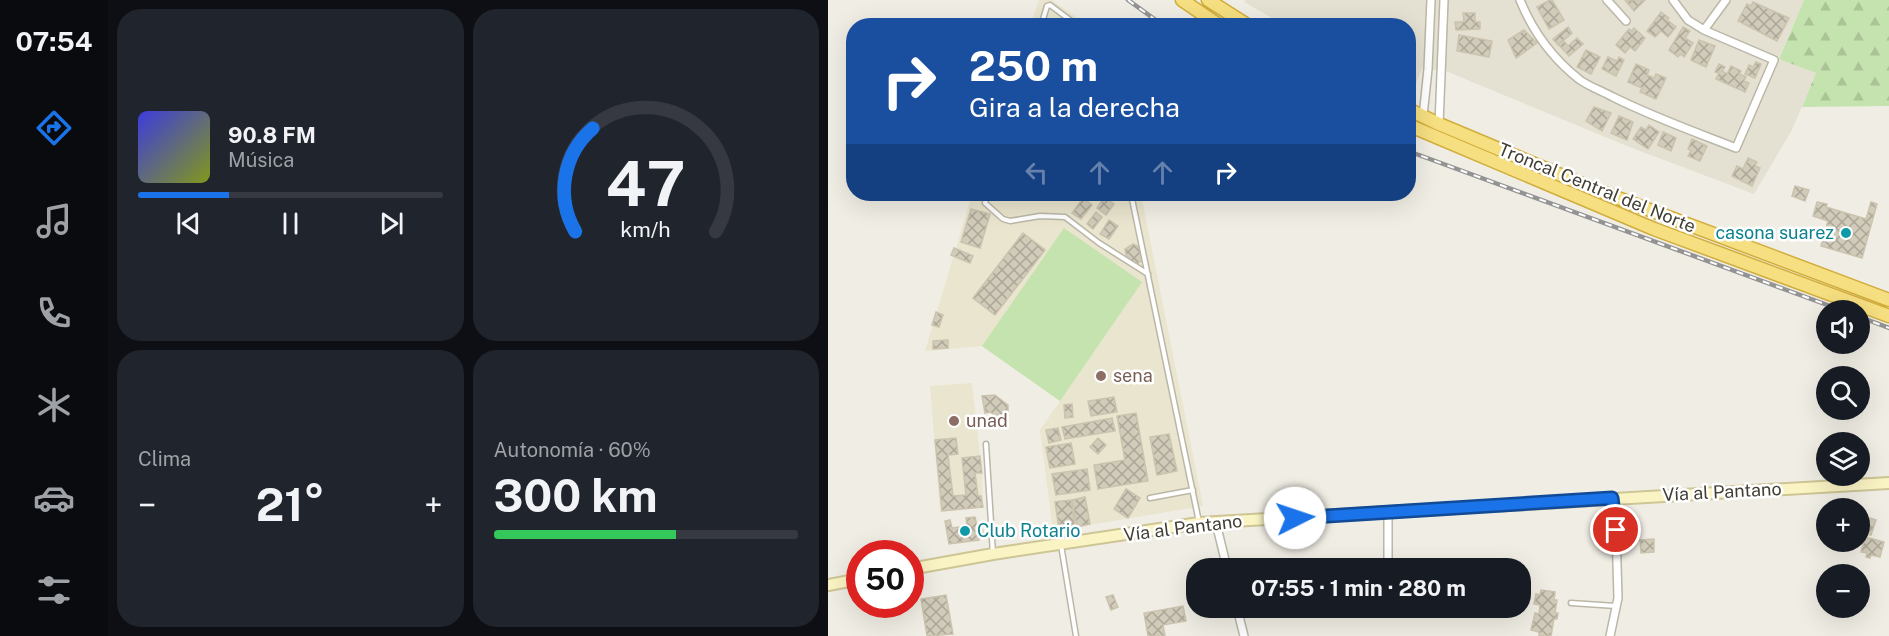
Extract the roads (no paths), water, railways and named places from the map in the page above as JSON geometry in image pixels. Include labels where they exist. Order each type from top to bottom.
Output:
[{"type":"highway","points":[[1182,0],[1208,18]]},
{"type":"highway","points":[[1208,0],[1236,18]]},
{"type":"highway","name":"Troncal Central del Norte","points":[[1416,113],[1605,193],[1889,300]]},
{"type":"highway","name":"Troncal Central del Norte","points":[[1416,128],[1654,229],[1889,316]]},
{"type":"main road","name":"Vía al Pantano","points":[[924,566],[1199,523],[1889,483]]},
{"type":"main road","points":[[828,585],[846,582]]},
{"type":"street","points":[[1423,116],[1431,0]]},
{"type":"street","points":[[1439,124],[1444,0]]},
{"type":"street","points":[[1520,0],[1541,41],[1582,81],[1646,113],[1736,148],[1774,60],[1704,30],[1688,20],[1673,0]]},
{"type":"street","points":[[1607,0],[1626,21]]},
{"type":"street","points":[[1704,30],[1726,0]]},
{"type":"street","points":[[1430,29],[1443,30]]},
{"type":"street","points":[[1610,636],[1618,598],[1616,530],[1612,498]]},
{"type":"street","points":[[1388,512],[1388,558]]},
{"type":"street","points":[[1216,523],[1225,558]]},
{"type":"street","points":[[1240,618],[1244,636]]},
{"type":"lane","points":[[1043,18],[1047,6],[1050,4],[1068,18]]},
{"type":"lane","points":[[985,201],[1003,219],[1010,222],[1040,216],[1065,217],[1099,243],[1148,274]]},
{"type":"lane","points":[[1132,201],[1199,523]]},
{"type":"lane","points":[[986,444],[993,554]]},
{"type":"lane","points":[[1150,498],[1193,490]]},
{"type":"lane","points":[[1061,544],[1076,636]]},
{"type":"lane","points":[[1571,603],[1616,606]]},
{"type":"railway","points":[[1128,0],[1153,18]]},
{"type":"railway","points":[[1416,154],[1816,301]]},
{"type":"railway","points":[[1870,321],[1889,328]]},
{"type":"place","name":"casona suarez","points":[[1846,233]]},
{"type":"place","name":"sena","points":[[1101,376]]},
{"type":"place","name":"unad","points":[[954,421]]},
{"type":"place","name":"Club Rotario","points":[[965,531]]}]
